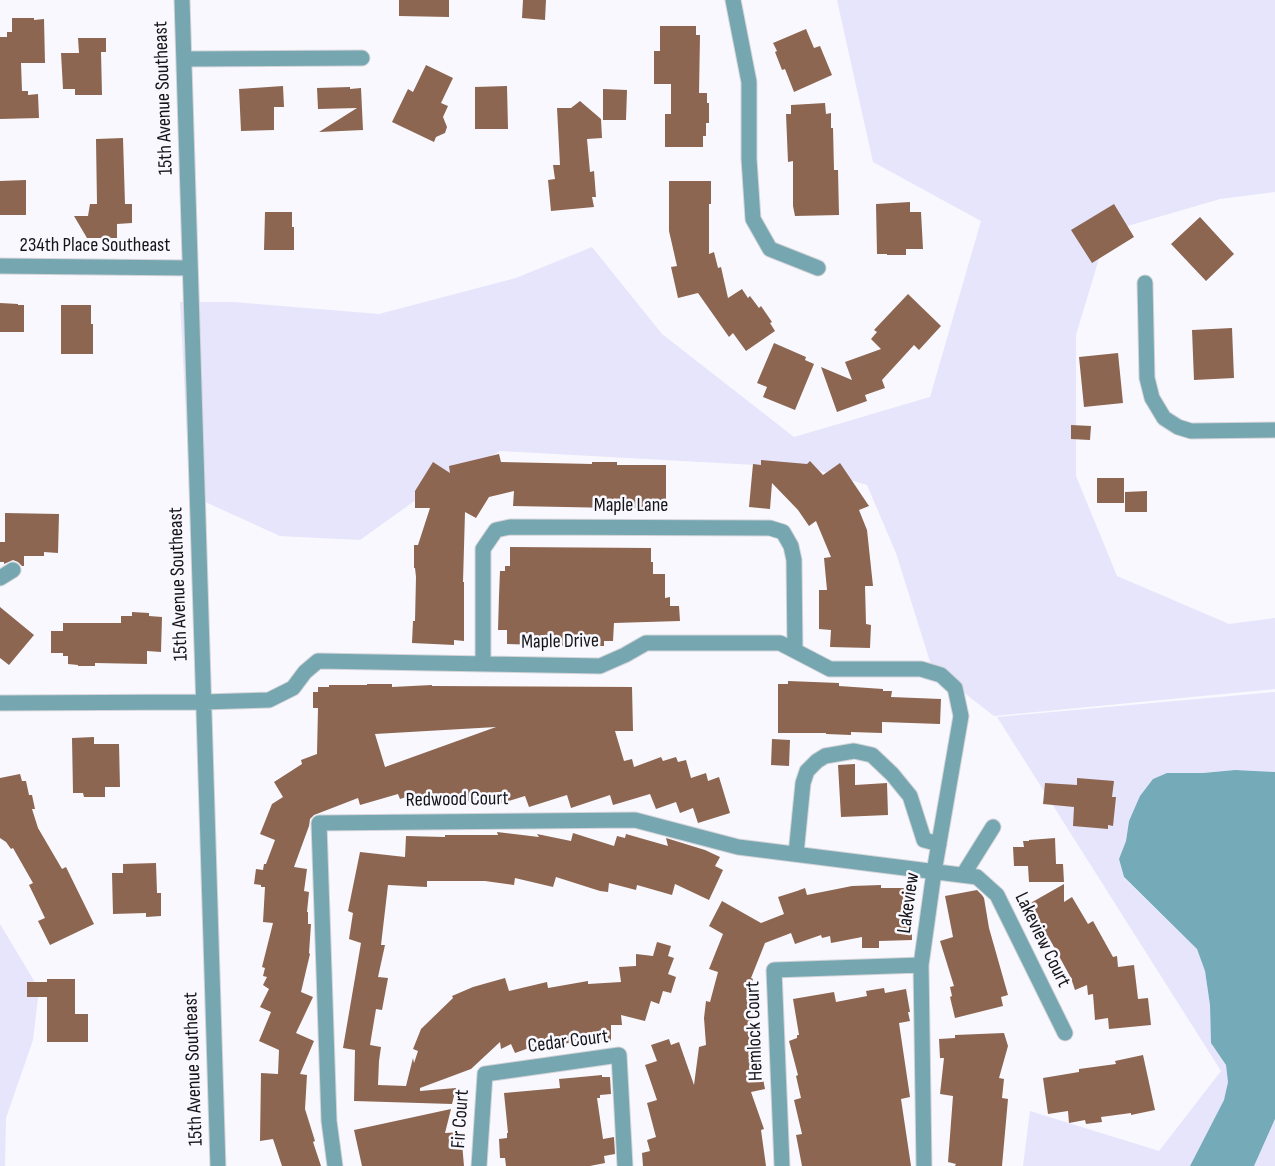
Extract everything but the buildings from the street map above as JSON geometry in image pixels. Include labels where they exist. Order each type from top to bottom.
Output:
[{"type":"street","name":"15th Avenue Southeast","points":[[182,0],[218,1166]]},
{"type":"street","points":[[733,0],[749,82],[749,159],[753,219],[770,249],[818,268]]},
{"type":"street","points":[[184,59],[362,58]]},
{"type":"street","name":"234th Place Southeast","points":[[0,267],[190,268]]},
{"type":"street","points":[[1145,283],[1147,378],[1152,398],[1164,418],[1178,427],[1191,431],[1275,430]]},
{"type":"street","name":"Maple Lane","points":[[483,664],[483,549],[496,530],[510,527],[770,528],[783,532],[791,546],[794,560],[795,651]]},
{"type":"street","name":"Maple Drive","points":[[0,703],[269,700],[293,688],[305,672],[318,661],[600,666],[646,643],[780,643],[830,669],[921,669]]},
{"type":"street","name":"Lakeview","points":[[921,669],[941,675],[954,688],[961,716],[934,872],[921,965],[924,1166]]},
{"type":"street","points":[[796,854],[803,783],[807,771],[825,756],[854,751],[872,755],[892,774],[910,796],[924,840],[939,844]]},
{"type":"street","name":"Redwood Court","points":[[335,1166],[329,1120],[319,823],[635,820],[738,847],[934,872]]},
{"type":"street","points":[[963,875],[993,827]]},
{"type":"street","name":"Lakeview Court","points":[[934,872],[977,877],[997,895],[1065,1034]]},
{"type":"street","name":"Hemlock Court","points":[[782,1166],[774,970],[921,965]]},
{"type":"street","name":"Cedar Court","points":[[485,1074],[619,1055],[625,1166]]},
{"type":"street","name":"Fir Court","points":[[479,1166],[485,1074]]},
{"type":"shaded area","points":[[837,0],[1275,0],[1275,192],[1220,199],[1107,232],[1076,335],[1076,476],[1117,576],[1229,624],[1275,618],[1275,689],[994,716],[932,668],[896,553],[867,485],[811,468],[500,451],[420,497],[360,540],[280,536],[190,495],[180,302],[233,302],[379,314],[516,278],[592,247],[662,334],[794,437],[930,397],[981,221],[873,162]]},
{"type":"shaded area","points":[[1275,692],[1275,772],[1235,770],[1203,773],[1129,820],[1126,841],[1119,859],[1124,878],[1197,949],[1205,971],[1210,1005],[1211,1043],[1226,1065],[1228,1082],[1224,1100],[1190,1166],[1023,1166],[1030,1111],[1159,1151],[1221,1071],[997,717]]},
{"type":"shaded area","points":[[1235,770],[1275,772],[1275,1119],[1254,1166],[1190,1166],[1224,1100],[1228,1082],[1226,1065],[1211,1043],[1210,1005],[1205,971],[1197,949],[1124,877],[1119,859],[1126,841],[1129,821],[1140,796],[1153,779],[1167,773]]},
{"type":"shaded area","points":[[0,924],[39,989],[33,1040],[6,1118],[5,1166],[0,1166]]},
{"type":"shaded area","points":[[1275,1119],[1275,1166],[1254,1166]]}]
